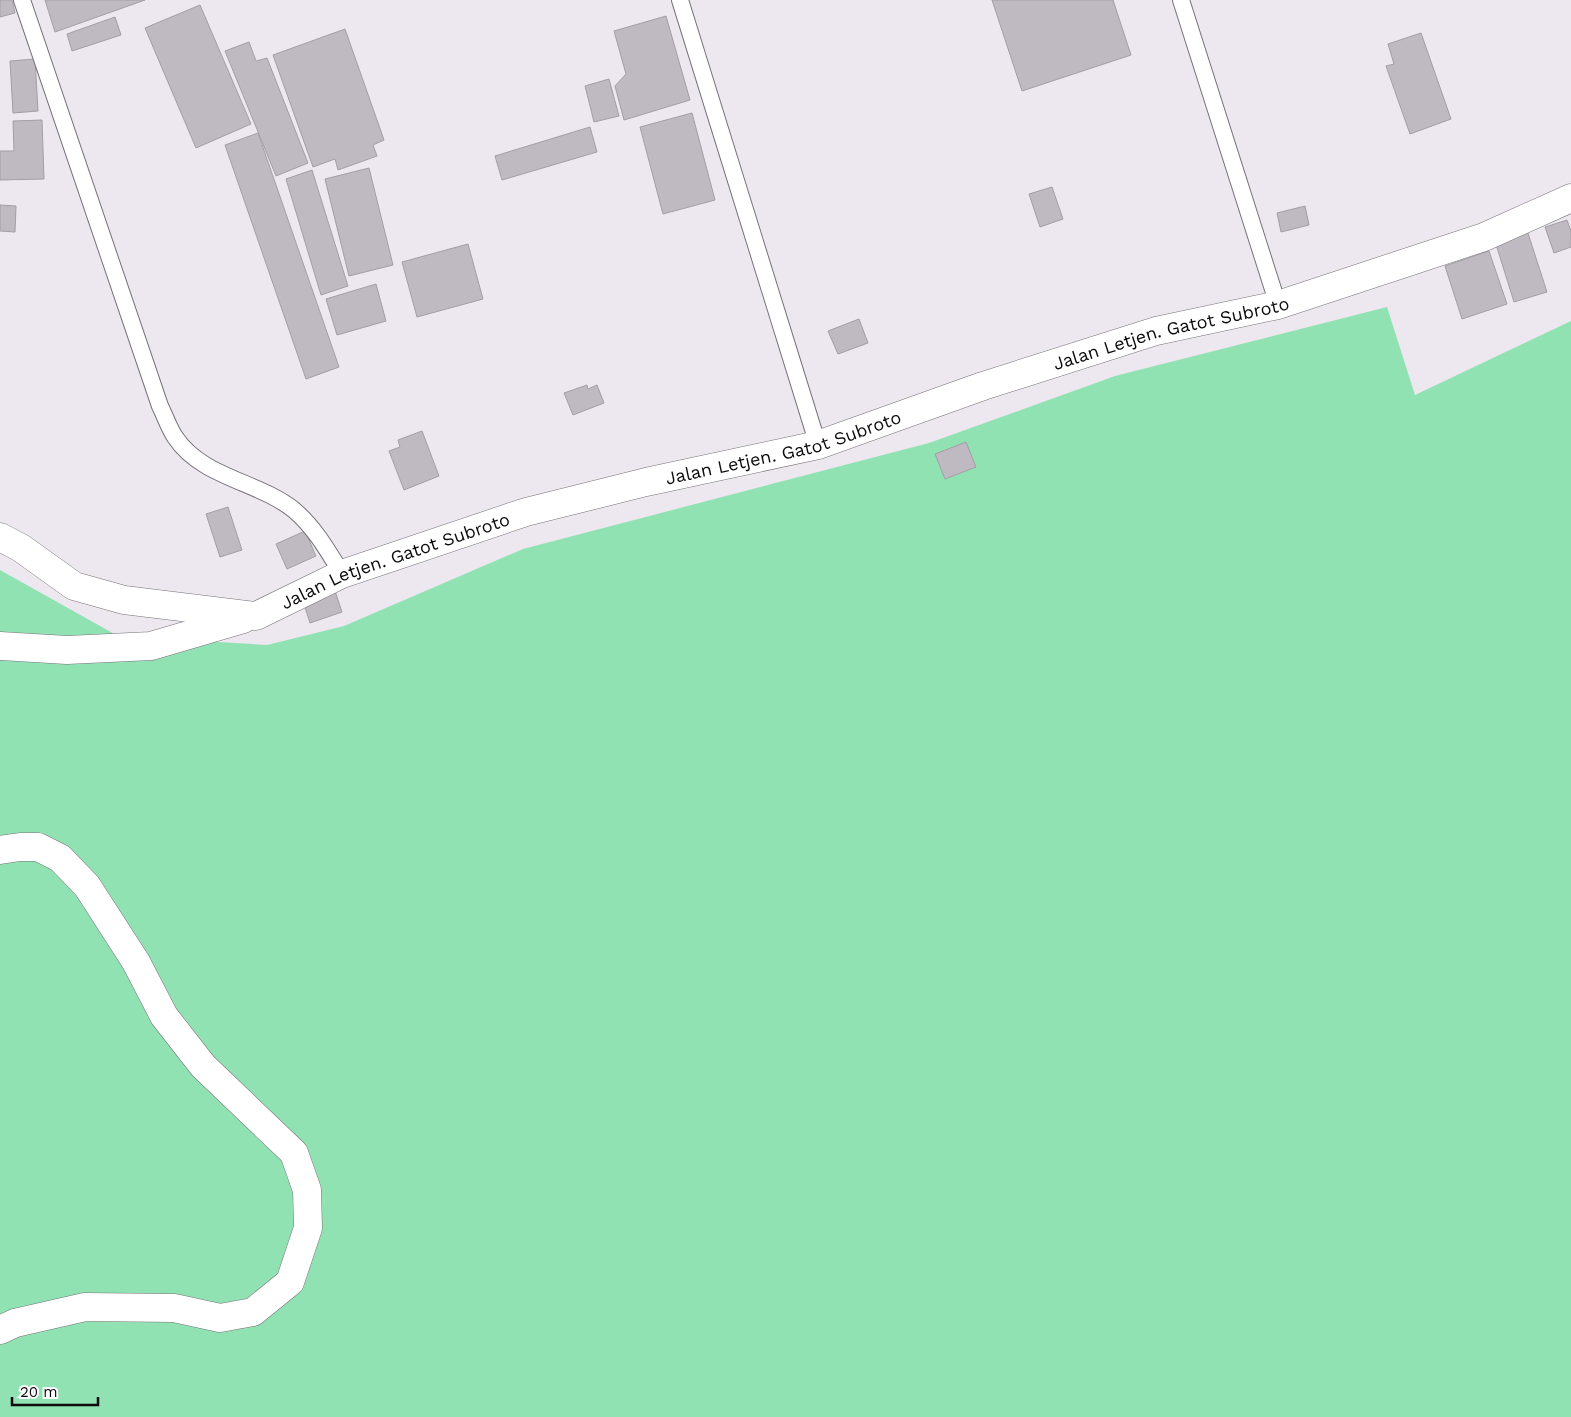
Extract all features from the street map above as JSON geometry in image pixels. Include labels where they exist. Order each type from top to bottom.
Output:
[{"type":"street","name":"Jalan Letjen. Gatot Subroto","points":[[0,646],[67,650],[151,646],[256,616],[342,574],[526,512],[646,482],[818,445],[983,386],[1156,331],[1278,305],[1484,237],[1571,198]]},
{"type":"street","points":[[0,537],[21,548],[74,586],[124,600],[256,616]]},
{"type":"street","points":[[0,850],[20,847],[38,848],[60,858],[87,886],[136,962],[164,1016],[204,1066],[294,1153],[307,1190],[308,1228],[290,1282],[253,1312],[220,1318],[174,1308],[85,1307],[15,1323],[0,1330]]},
{"type":"lane","points":[[22,0],[160,406],[175,438],[194,457],[214,470],[272,497],[294,510],[316,533],[342,574]]},
{"type":"lane","points":[[680,0],[818,445]]},
{"type":"lane","points":[[1181,0],[1278,305]]},
{"type":"green space","points":[[1387,307],[1415,395],[1571,321],[1571,1417],[0,1417],[0,570],[118,636],[267,645],[344,626],[523,549],[929,443],[1115,376]]},
{"type":"building","points":[[0,0],[12,0],[15,13],[0,17]]},
{"type":"building","points":[[45,0],[145,0],[55,32]]},
{"type":"building","points":[[992,0],[1113,0],[1131,55],[1022,91]]},
{"type":"building","points":[[200,5],[251,124],[196,148],[145,28]]},
{"type":"building","points":[[666,16],[690,100],[624,120],[615,86],[626,74],[614,31]]},
{"type":"building","points":[[115,17],[121,35],[72,51],[67,34]]},
{"type":"building","points":[[345,29],[384,140],[373,145],[377,156],[338,170],[335,159],[313,167],[273,55]]},
{"type":"building","points":[[1421,33],[1451,119],[1410,134],[1386,66],[1394,64],[1388,44]]},
{"type":"building","points":[[249,42],[256,61],[267,58],[308,163],[276,176],[225,51]]},
{"type":"building","points":[[35,59],[38,111],[13,113],[10,61]]},
{"type":"building","points":[[609,79],[619,116],[594,122],[585,86]]},
{"type":"building","points":[[692,113],[715,200],[663,214],[640,127]]},
{"type":"building","points":[[42,120],[44,179],[0,180],[0,151],[14,151],[13,121]]},
{"type":"building","points":[[590,127],[597,152],[502,180],[495,156]]},
{"type":"building","points":[[258,133],[339,367],[306,379],[225,145]]},
{"type":"building","points":[[369,168],[393,265],[349,276],[325,179]]},
{"type":"building","points":[[312,170],[348,286],[321,295],[286,179]]},
{"type":"building","points":[[1052,187],[1063,219],[1040,227],[1029,194]]},
{"type":"building","points":[[0,205],[16,206],[15,232],[0,231]]},
{"type":"building","points":[[1305,206],[1309,225],[1281,232],[1277,213]]},
{"type":"building","points":[[1567,220],[1571,231],[1571,247],[1554,253],[1545,227]]},
{"type":"building","points":[[1526,227],[1547,292],[1514,302],[1494,238]]},
{"type":"building","points":[[468,244],[483,299],[417,317],[402,262]]},
{"type":"building","points":[[1489,251],[1507,304],[1462,319],[1445,266]]},
{"type":"building","points":[[376,284],[386,321],[337,335],[326,299]]},
{"type":"building","points":[[859,319],[868,343],[838,354],[828,331]]},
{"type":"building","points":[[587,385],[588,389],[597,385],[604,403],[573,415],[564,393]]},
{"type":"building","points":[[422,431],[439,476],[404,490],[389,451],[400,447],[398,440]]},
{"type":"building","points":[[966,442],[976,467],[945,479],[935,454]]},
{"type":"building","points":[[228,507],[242,550],[220,557],[206,514]]},
{"type":"building","points":[[305,531],[316,556],[287,569],[276,544]]},
{"type":"building","points":[[334,588],[342,612],[310,623],[302,598]]}]
